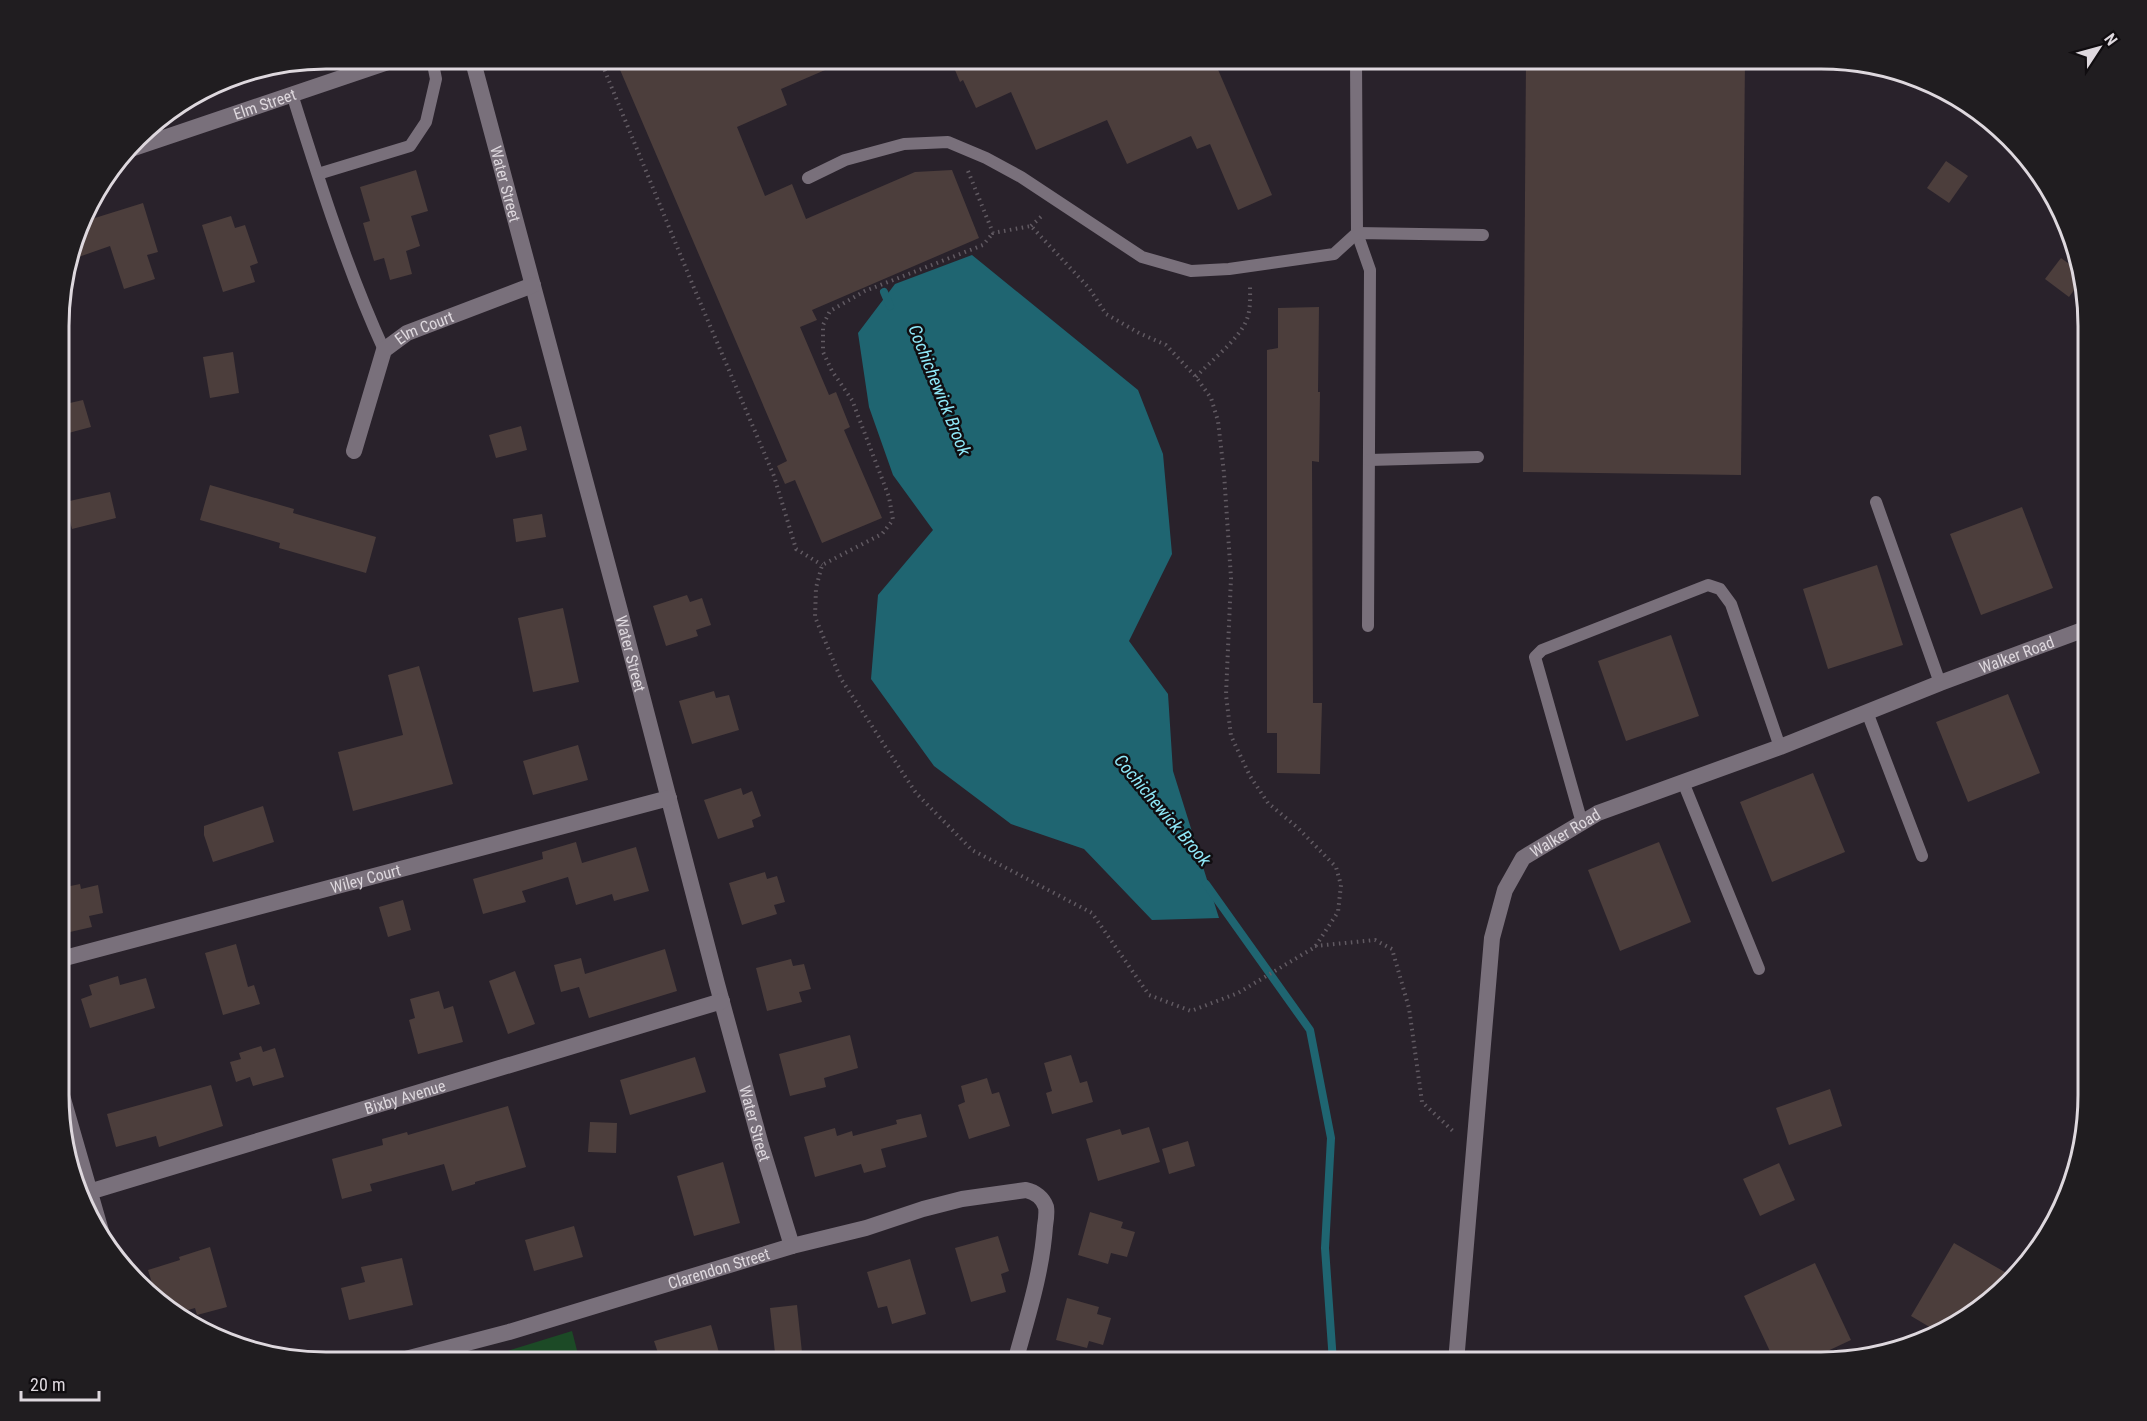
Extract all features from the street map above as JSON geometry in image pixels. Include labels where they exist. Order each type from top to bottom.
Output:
[{"type":"street","name":"Elm Street","points":[[143,145],[363,69]]},
{"type":"street","name":"Water Street","points":[[475,69],[761,1146],[792,1246]]},
{"type":"street","name":"Elm Court","points":[[354,451],[384,350],[407,333],[533,285]]},
{"type":"street","name":"Walker Road","points":[[1457,1352],[1492,938],[1505,890],[1523,858],[1598,813],[1780,747],[1940,683],[2078,632]]},
{"type":"street","name":"Wiley Court","points":[[69,956],[669,798]]},
{"type":"street","name":"Bixby Avenue","points":[[89,1192],[722,1001]]},
{"type":"street","points":[[71,1127],[91,1199]]},
{"type":"street","name":"Clarendon Street","points":[[432,1352],[509,1332],[792,1246],[866,1228],[923,1209],[962,1199],[1026,1190],[1034,1192],[1043,1200],[1047,1208],[1044,1249],[1018,1352]]},
{"type":"lane","points":[[318,174],[410,146],[426,123],[436,79],[434,69]]},
{"type":"lane","points":[[1356,69],[1357,233],[1370,270],[1368,626]]},
{"type":"lane","points":[[292,93],[334,227],[384,350]]},
{"type":"lane","points":[[808,178],[846,160],[904,144],[948,142],[1022,177],[1142,257],[1191,271],[1249,266],[1334,254],[1357,233],[1483,236]]},
{"type":"lane","points":[[1369,460],[1478,457]]},
{"type":"lane","points":[[1876,502],[1940,683]]},
{"type":"lane","points":[[1582,823],[1535,657],[1542,650],[1708,585],[1720,589],[1731,604],[1780,747]]},
{"type":"lane","points":[[1867,712],[1922,856]]},
{"type":"lane","points":[[1683,782],[1759,969]]},
{"type":"path","points":[[604,69],[774,476],[796,549],[822,565]]},
{"type":"path","points":[[958,146],[993,233]]},
{"type":"path","points":[[1031,226],[1089,288],[1106,314],[1166,345],[1196,377],[1210,398],[1218,421],[1231,578],[1226,695],[1231,736],[1250,776],[1268,803],[1298,828],[1336,867],[1341,885],[1338,912],[1315,946],[1238,993],[1191,1011],[1149,995],[1092,913],[972,850],[916,794],[841,679],[824,638],[816,617],[816,588],[822,565],[882,534],[893,520],[889,497],[852,400],[832,371],[824,352],[823,325],[830,311],[865,291],[982,245],[993,233],[1031,226]]},
{"type":"path","points":[[1196,377],[1238,333],[1247,318],[1250,300],[1249,266]]},
{"type":"path","points":[[1315,946],[1375,940],[1392,949],[1408,1008],[1422,1102],[1474,1151]]},
{"type":"green space","points":[[572,1331],[577,1352],[504,1352]]},
{"type":"water","points":[[972,255],[1138,390],[1163,454],[1172,554],[1129,641],[1168,694],[1173,771],[1219,918],[1152,920],[1084,849],[1011,824],[934,766],[871,679],[878,595],[933,530],[893,475],[869,407],[858,333],[895,284]]},
{"type":"building","points":[[620,69],[827,69],[781,89],[787,105],[737,127],[765,196],[792,184],[806,219],[915,172],[952,170],[979,238],[812,310],[817,320],[800,327],[829,395],[836,392],[850,427],[844,430],[882,518],[822,543],[795,480],[785,484],[777,466],[787,461]]},
{"type":"building","points":[[955,69],[1218,69],[1272,195],[1238,210],[1210,144],[1197,149],[1191,136],[1127,164],[1107,120],[1036,150],[1011,92],[976,108],[963,80],[960,82]]},
{"type":"building","points":[[1526,69],[1745,69],[1741,475],[1523,472]]},
{"type":"building","points":[[1946,161],[1968,176],[1949,203],[1927,188]]},
{"type":"building","points":[[416,170],[428,211],[411,216],[420,246],[406,251],[412,274],[390,280],[384,258],[374,261],[363,223],[370,221],[360,187]]},
{"type":"building","points":[[143,203],[158,252],[147,255],[155,279],[124,289],[110,246],[79,257],[92,219]]},
{"type":"building","points":[[231,216],[235,228],[245,225],[258,263],[250,266],[255,282],[223,292],[202,225]]},
{"type":"building","points":[[2061,258],[2070,265],[2075,288],[2069,297],[2045,279]]},
{"type":"building","points":[[1319,307],[1319,462],[1312,461],[1313,703],[1322,703],[1320,774],[1277,773],[1277,733],[1267,733],[1267,350],[1278,348],[1278,308]]},
{"type":"building","points":[[233,352],[239,393],[210,398],[203,357]]},
{"type":"building","points":[[83,400],[91,427],[69,433],[69,403]]},
{"type":"building","points":[[521,426],[527,450],[496,458],[489,435]]},
{"type":"building","points":[[210,485],[294,509],[293,513],[376,537],[366,573],[279,548],[280,543],[200,520]]},
{"type":"building","points":[[110,492],[116,518],[72,529],[69,501]]},
{"type":"building","points":[[2022,507],[2053,588],[1981,615],[1950,534]]},
{"type":"building","points":[[542,514],[546,537],[516,542],[513,519]]},
{"type":"building","points":[[1877,565],[1903,645],[1828,669],[1803,589]]},
{"type":"building","points":[[687,595],[690,602],[702,598],[711,625],[696,630],[698,636],[666,646],[653,606]]},
{"type":"building","points":[[563,608],[579,682],[533,692],[518,618]]},
{"type":"building","points":[[1671,635],[1699,716],[1626,741],[1598,661]]},
{"type":"building","points":[[419,666],[453,784],[353,811],[338,752],[403,735],[388,675]]},
{"type":"building","points":[[714,691],[716,698],[729,695],[739,730],[692,744],[679,701]]},
{"type":"building","points":[[2008,694],[2040,773],[1968,802],[1936,722]]},
{"type":"building","points":[[578,745],[588,780],[533,795],[523,761]]},
{"type":"building","points":[[1813,773],[1845,852],[1772,882],[1740,802]]},
{"type":"building","points":[[741,788],[743,795],[752,791],[761,816],[752,820],[754,827],[718,839],[704,800]]},
{"type":"building","points":[[263,806],[274,842],[213,862],[204,835],[204,826]]},
{"type":"building","points":[[576,842],[582,863],[636,847],[649,891],[614,901],[612,894],[576,905],[568,877],[522,891],[526,902],[483,914],[473,879],[543,859],[542,852]]},
{"type":"building","points":[[1659,842],[1691,922],[1620,951],[1588,870]]},
{"type":"building","points":[[765,872],[767,879],[777,876],[785,902],[774,905],[777,914],[742,925],[729,883]]},
{"type":"building","points":[[80,884],[81,889],[98,885],[103,913],[89,916],[92,927],[69,932],[69,886]]},
{"type":"building","points":[[403,900],[411,930],[388,937],[379,907]]},
{"type":"building","points":[[236,944],[248,987],[254,985],[260,1004],[223,1015],[205,953]]},
{"type":"building","points":[[665,949],[677,991],[589,1018],[579,987],[561,992],[554,965],[581,958],[585,974]]},
{"type":"building","points":[[791,959],[793,966],[804,964],[811,989],[799,992],[802,1002],[767,1011],[756,968]]},
{"type":"building","points":[[515,971],[535,1024],[508,1034],[489,981]]},
{"type":"building","points":[[118,976],[120,985],[146,978],[155,1008],[90,1028],[81,999],[92,995],[89,985]]},
{"type":"building","points":[[439,991],[444,1009],[453,1006],[463,1042],[418,1054],[409,1020],[415,1018],[410,999]]},
{"type":"building","points":[[850,1035],[858,1068],[824,1078],[826,1087],[790,1096],[779,1054]]},
{"type":"building","points":[[261,1046],[263,1052],[275,1048],[284,1077],[253,1086],[250,1077],[236,1082],[230,1062],[241,1059],[239,1053]]},
{"type":"building","points":[[1071,1055],[1080,1083],[1087,1081],[1093,1102],[1052,1114],[1046,1093],[1052,1091],[1044,1063]]},
{"type":"building","points":[[695,1057],[706,1092],[630,1115],[620,1080]]},
{"type":"building","points":[[987,1078],[992,1094],[999,1092],[1010,1126],[969,1139],[958,1105],[965,1102],[961,1086]]},
{"type":"building","points":[[211,1085],[223,1126],[159,1147],[156,1136],[116,1147],[107,1114]]},
{"type":"building","points":[[1830,1089],[1842,1126],[1789,1145],[1776,1108]]},
{"type":"building","points":[[508,1106],[526,1167],[452,1191],[444,1164],[370,1184],[372,1191],[342,1199],[332,1159],[383,1145],[382,1139],[407,1132],[408,1135]]},
{"type":"building","points":[[921,1114],[927,1137],[881,1149],[886,1167],[864,1173],[861,1164],[815,1177],[804,1137],[835,1128],[837,1136],[852,1131],[853,1136],[897,1124],[896,1120]]},
{"type":"building","points":[[590,1122],[617,1123],[616,1153],[588,1152]]},
{"type":"building","points":[[1149,1127],[1160,1162],[1098,1181],[1086,1139],[1120,1129],[1122,1135]]},
{"type":"building","points":[[1188,1141],[1195,1166],[1169,1174],[1162,1149]]},
{"type":"building","points":[[723,1162],[740,1223],[694,1236],[677,1176]]},
{"type":"building","points":[[1779,1163],[1795,1200],[1760,1216],[1743,1179]]},
{"type":"building","points":[[1090,1212],[1123,1222],[1121,1228],[1135,1232],[1127,1257],[1111,1253],[1108,1264],[1078,1255]]},
{"type":"building","points":[[574,1226],[583,1257],[534,1271],[525,1240]]},
{"type":"building","points":[[998,1236],[1009,1271],[1001,1274],[1006,1292],[971,1302],[955,1248]]},
{"type":"building","points":[[1954,1243],[2007,1273],[1978,1299],[1935,1326],[1931,1328],[1911,1316]]},
{"type":"building","points":[[210,1247],[227,1307],[197,1315],[195,1308],[186,1311],[153,1285],[148,1270],[180,1260],[179,1257]]},
{"type":"building","points":[[402,1258],[413,1305],[349,1320],[341,1288],[365,1282],[361,1267]]},
{"type":"building","points":[[910,1259],[926,1314],[892,1324],[887,1306],[878,1308],[867,1272]]},
{"type":"building","points":[[1815,1263],[1851,1340],[1826,1352],[1770,1352],[1744,1296]]},
{"type":"building","points":[[1067,1298],[1099,1307],[1097,1314],[1111,1318],[1103,1345],[1089,1341],[1087,1348],[1056,1340]]},
{"type":"building","points":[[797,1305],[802,1352],[775,1352],[770,1308]]},
{"type":"building","points":[[711,1325],[719,1352],[658,1352],[654,1341]]},
{"type":"waterway","name":"Cochichewick Brook","points":[[884,292],[890,306]]},
{"type":"waterway","name":"Cochichewick Brook","points":[[1206,884],[1310,1030],[1331,1138],[1325,1248],[1332,1352]]}]
